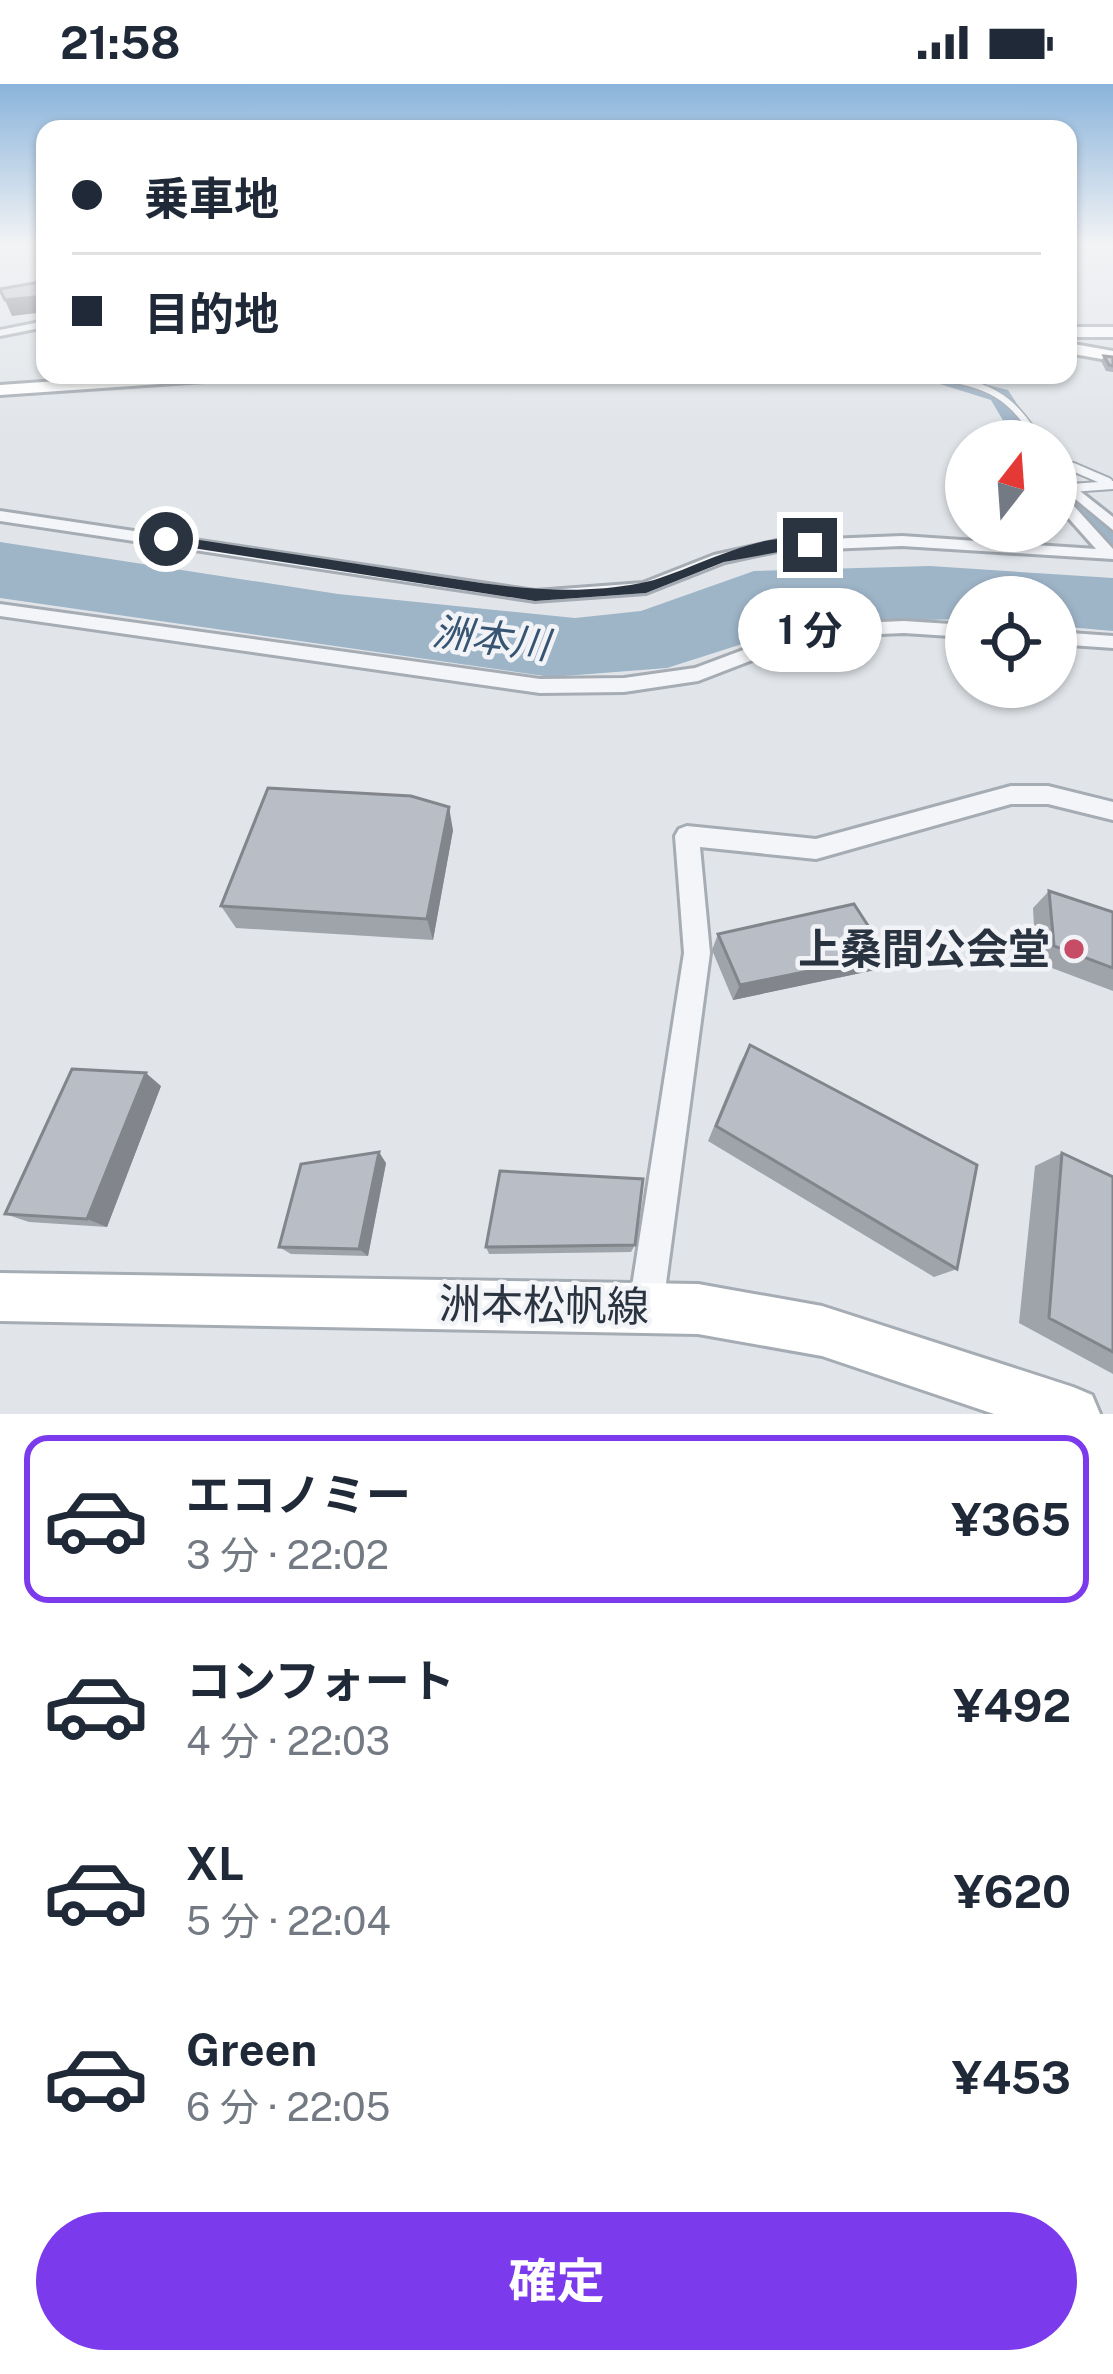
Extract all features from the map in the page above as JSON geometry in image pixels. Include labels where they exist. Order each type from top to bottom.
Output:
[{"type":"main road","points":[[1077,332],[1113,332]]},
{"type":"main road","points":[[1077,350],[1113,356]]},
{"type":"main road","points":[[0,390],[88,384]]},
{"type":"main road","name":"洲本松帆線","points":[[0,1297],[646,1306],[760,1317],[822,1331],[1073,1414]]},
{"type":"street","points":[[0,333],[36,326]]},
{"type":"street","points":[[1077,501],[1113,525]]},
{"type":"street","points":[[1065,552],[1110,555],[1077,512]]},
{"type":"street","points":[[0,516],[535,596],[646,588],[720,558],[777,546],[945,544]]},
{"type":"street","points":[[0,610],[540,686],[624,685],[698,674],[810,631],[945,630]]},
{"type":"street","points":[[1077,639],[1113,642]]},
{"type":"street","points":[[646,1306],[697,952],[687,836],[816,849],[1011,795],[1048,795],[1113,811]]},
{"type":"lane","points":[[970,384],[1004,393],[1027,420]]},
{"type":"lane","points":[[1077,469],[1113,485]]},
{"type":"lane","points":[[1077,489],[1113,485]]},
{"type":"water","name":"洲本川","points":[[0,542],[338,594],[575,618],[641,611],[754,571],[930,566],[1113,578],[1113,631],[1077,628],[1077,576],[945,576],[945,620],[808,623],[667,668],[551,677],[0,598]]},
{"type":"building","points":[[268,788],[411,796],[449,807],[427,919],[221,906]]},
{"type":"building","points":[[1049,891],[1113,912],[1113,968],[1054,946]]},
{"type":"building","points":[[854,904],[887,955],[740,985],[718,934]]},
{"type":"building","points":[[750,1045],[977,1165],[957,1269],[716,1126]]},
{"type":"building","points":[[72,1069],[146,1073],[87,1219],[5,1214]]},
{"type":"building","points":[[379,1152],[359,1249],[279,1247],[301,1164]]},
{"type":"building","points":[[1062,1153],[1113,1177],[1113,1352],[1049,1318]]},
{"type":"building","points":[[500,1171],[643,1179],[635,1245],[486,1247]]},
{"type":"waterway","points":[[957,384],[1000,395],[1015,420]]},
{"type":"waterway","points":[[1077,502],[1113,539]]},
{"type":"place","name":"上桑間公会堂","points":[[1074,949]]},
{"type":"route","points":[[166,539],[535,596],[646,588],[720,558],[777,546],[810,545]]}]
